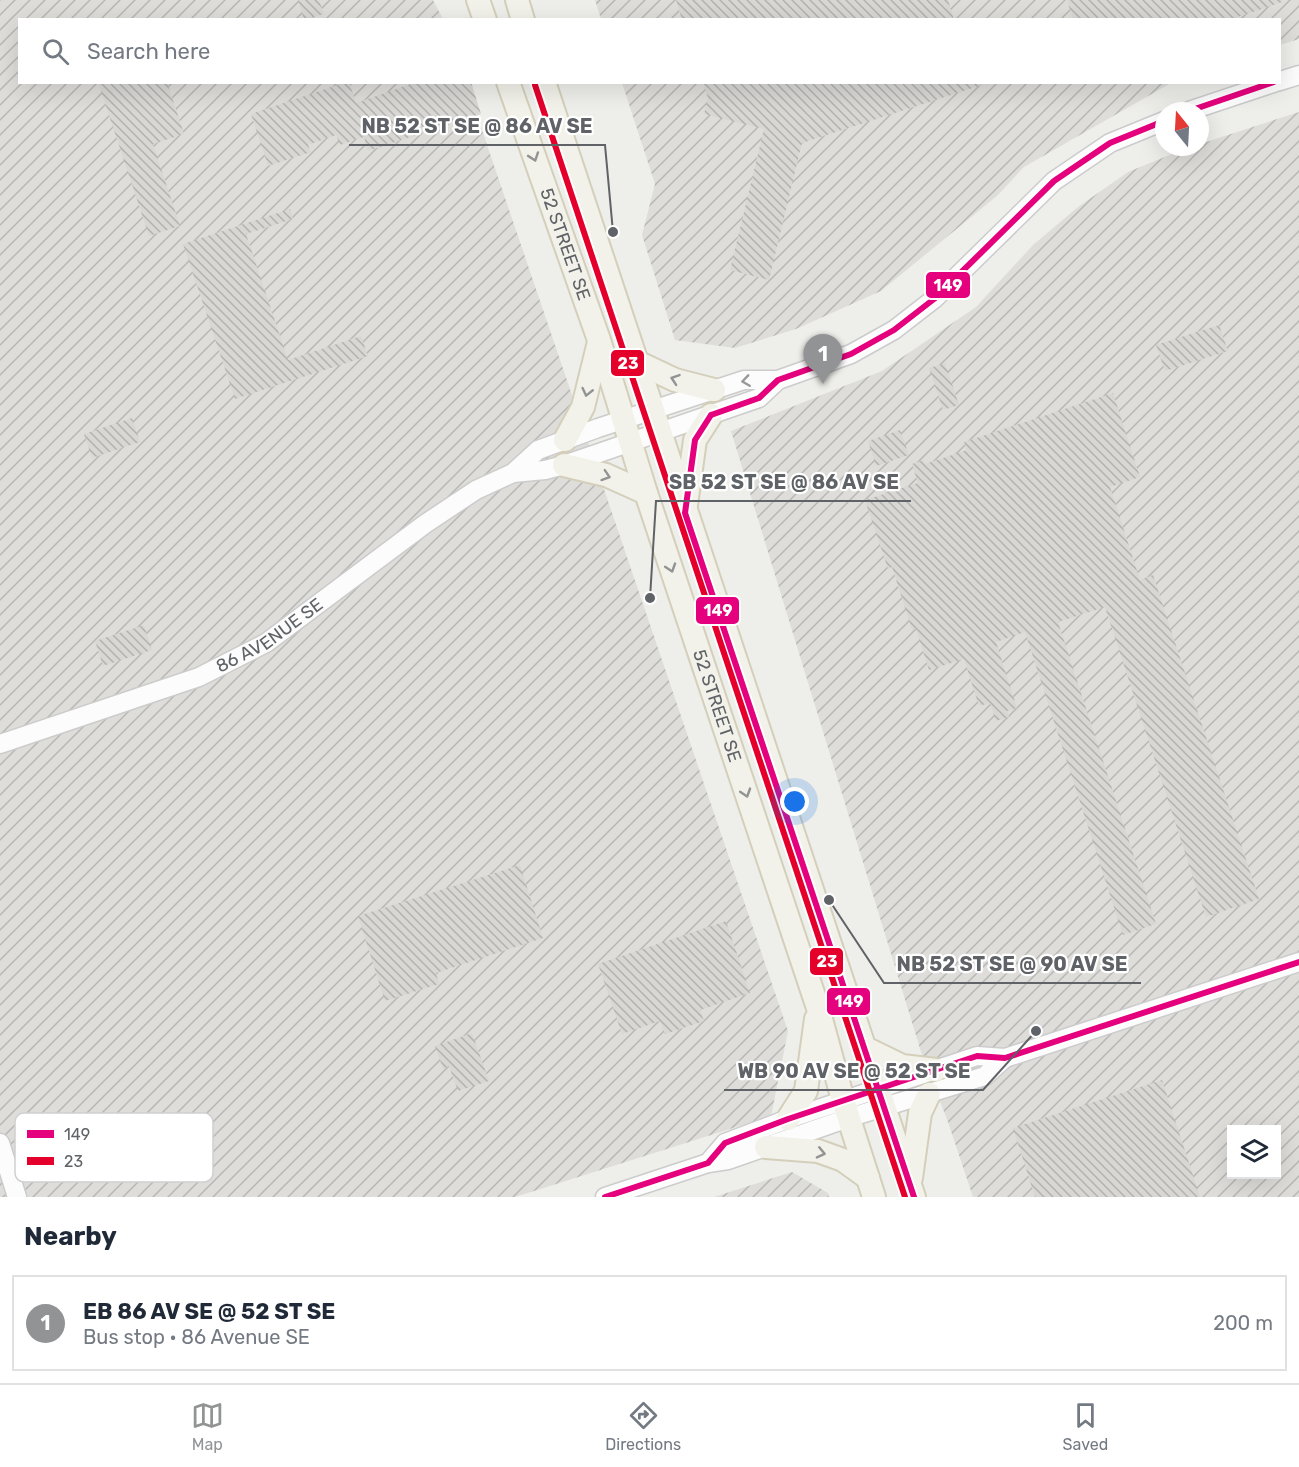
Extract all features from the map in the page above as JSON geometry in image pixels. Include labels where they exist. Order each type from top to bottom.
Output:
[{"type":"main road","points":[[478,0],[484,18]]},
{"type":"main road","points":[[517,0],[522,18]]},
{"type":"main road","name":"52 STREET SE","points":[[509,84],[599,340],[646,493],[818,1008],[845,1109],[871,1188]]},
{"type":"main road","name":"52 STREET SE","points":[[545,84],[685,513],[912,1191]]},
{"type":"main road","points":[[565,440],[583,407],[599,340]]},
{"type":"main road","points":[[637,362],[675,380],[714,390]]},
{"type":"main road","points":[[685,513],[695,440],[711,415]]},
{"type":"main road","points":[[564,465],[606,475],[646,493]]},
{"type":"main road","points":[[788,1119],[806,1092],[818,1008]]},
{"type":"main road","points":[[865,1048],[902,1066],[936,1070]]},
{"type":"main road","points":[[912,1191],[920,1113],[929,1094]]},
{"type":"main road","points":[[766,1146],[818,1152],[843,1160],[871,1188]]},
{"type":"street","points":[[1281,81],[1299,75]]},
{"type":"street","points":[[1209,104],[1272,84]]},
{"type":"street","name":"86 AVENUE SE","points":[[513,473],[545,470],[564,465],[631,441],[656,422],[714,390],[744,380],[778,380],[851,354],[894,330],[934,299],[1054,181],[1110,143],[1155,125]]},
{"type":"street","name":"86 AVENUE SE","points":[[0,744],[199,677],[266,643],[425,524],[476,490],[513,473],[538,450],[624,420],[656,422],[711,415],[759,398],[778,380]]},
{"type":"street","points":[[708,1163],[725,1143],[788,1119],[845,1109],[881,1098],[936,1070],[977,1056],[1005,1058],[1299,962]]},
{"type":"street","points":[[881,1098],[929,1094],[985,1076],[1005,1058]]},
{"type":"street","points":[[605,1197],[708,1163],[728,1160],[766,1146],[845,1109]]},
{"type":"street","points":[[0,1143],[17,1197]]},
{"type":"shaded area","points":[[0,0],[433,0],[442,18],[18,18],[18,84],[466,84],[788,1031],[771,1116],[515,1197],[0,1197]]},
{"type":"shaded area","points":[[595,0],[1299,0],[1299,39],[1281,45],[1281,18],[601,18]]},
{"type":"shaded area","points":[[622,84],[1169,84],[1024,167],[998,195],[881,291],[796,329],[735,348],[675,340],[642,235],[655,184]]},
{"type":"shaded area","points":[[1299,112],[1299,1197],[973,1197],[948,1122],[922,1055],[731,431],[882,371],[976,307],[1033,245],[1078,207],[1128,172],[1167,156],[1209,156],[1209,141]]},
{"type":"shaded area","points":[[792,1172],[828,1193],[829,1197],[714,1197]]},
{"type":"building","points":[[298,0],[319,0],[324,14],[303,18]]},
{"type":"building","points":[[676,0],[948,0],[953,18],[681,18]]},
{"type":"building","points":[[1067,0],[1282,0],[1282,2],[1235,18],[1072,18]]},
{"type":"building","points":[[99,84],[168,84],[184,134],[153,144],[180,226],[149,236]]},
{"type":"building","points":[[340,84],[350,84],[356,103],[411,84],[472,84],[481,114],[368,151],[364,137],[340,145],[336,135],[308,145],[311,152],[268,166],[251,114]]},
{"type":"building","points":[[704,84],[982,85],[802,143],[769,280],[730,270],[764,129],[704,114],[708,98]]},
{"type":"building","points":[[290,209],[293,219],[246,234],[288,360],[361,336],[368,356],[235,399],[183,244]]},
{"type":"building","points":[[1219,325],[1228,351],[1165,371],[1156,345]]},
{"type":"building","points":[[945,363],[959,405],[943,410],[929,368]]},
{"type":"building","points":[[1113,393],[1140,477],[1110,487],[1140,580],[1153,575],[1259,899],[1206,917],[1105,607],[1058,622],[1156,924],[1123,935],[1025,632],[996,642],[1017,708],[1007,711],[1009,717],[996,721],[990,703],[979,706],[964,659],[929,670],[916,629],[912,630],[892,567],[888,569],[865,500],[918,483],[912,464],[924,460],[925,464],[967,450],[964,442]]},
{"type":"building","points":[[132,418],[140,442],[92,458],[84,434]]},
{"type":"building","points":[[900,430],[909,455],[876,466],[868,441]]},
{"type":"building","points":[[144,625],[152,650],[103,666],[95,641]]},
{"type":"building","points":[[520,865],[543,938],[436,973],[439,984],[385,1001],[358,916]]},
{"type":"building","points":[[726,921],[750,993],[700,1010],[704,1021],[665,1034],[660,1021],[622,1034],[598,964]]},
{"type":"building","points":[[472,1033],[489,1081],[458,1091],[449,1066],[443,1069],[435,1046]]},
{"type":"building","points":[[1162,1080],[1200,1197],[1035,1197],[1013,1128]]},
{"type":"transit line","name":"149","points":[[1209,104],[1268,84]]},
{"type":"transit line","name":"23","points":[[535,85],[905,1197]]},
{"type":"transit line","name":"149","points":[[711,415],[759,398],[778,380],[851,354],[894,330],[934,299],[1054,181],[1110,143],[1155,125]]},
{"type":"transit line","name":"149","points":[[711,415],[695,440],[685,513],[914,1197]]},
{"type":"transit line","name":"149","points":[[605,1197],[708,1163],[725,1143],[788,1119],[977,1056],[1005,1058],[1299,962]]},
{"type":"place","name":"NB 52 ST SE @ 86 AV SE","points":[[613,232]]},
{"type":"place","name":"EB 86 AV SE @ 52 ST SE","points":[[823,384]]},
{"type":"place","name":"SB 52 ST SE @ 86 AV SE","points":[[650,598]]},
{"type":"place","name":"NB 52 ST SE @ 90 AV SE","points":[[829,900]]},
{"type":"place","name":"WB 90 AV SE @ 52 ST SE","points":[[1036,1031]]}]
